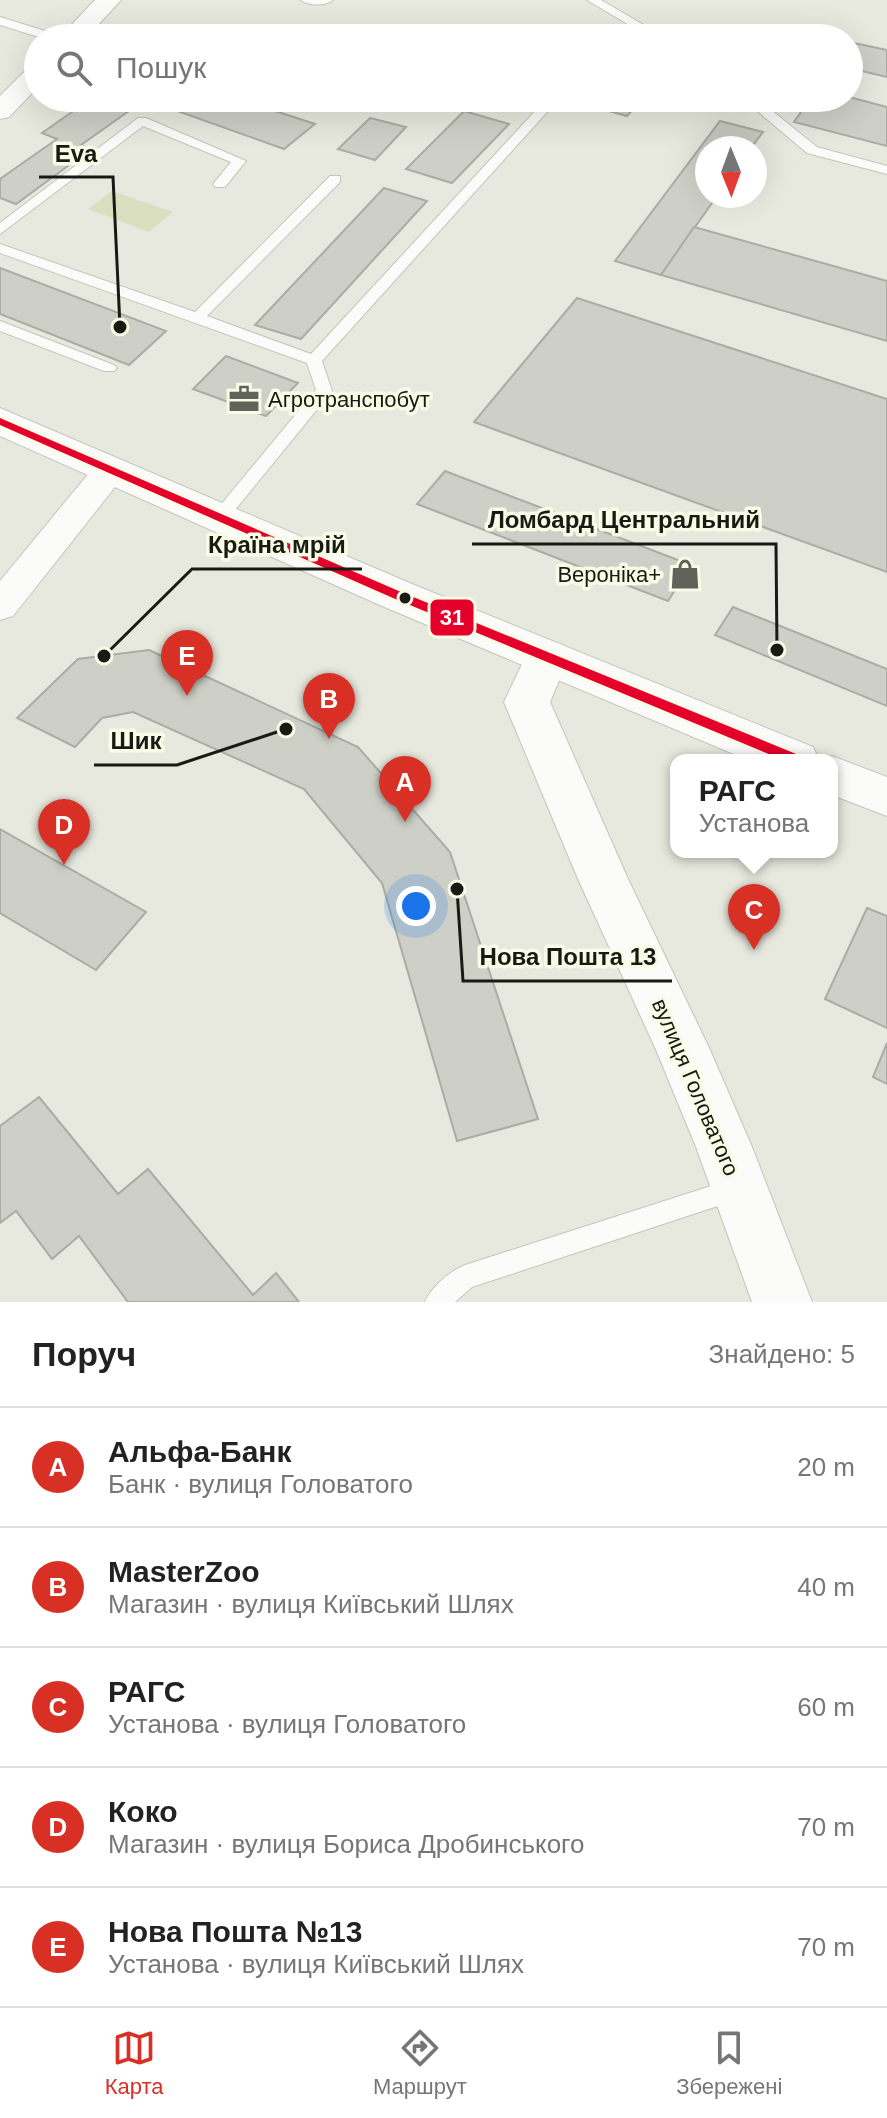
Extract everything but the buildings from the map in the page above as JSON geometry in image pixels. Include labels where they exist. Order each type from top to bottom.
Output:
[{"type":"main road","points":[[0,421],[547,657],[781,754]]},
{"type":"main road","name":"вулиця Головатого","points":[[547,657],[527,702],[603,879],[683,1050],[782,1302]]},
{"type":"main road","points":[[838,777],[887,797]]},
{"type":"street","points":[[86,24],[109,0]]},
{"type":"street","points":[[0,111],[24,86]]},
{"type":"street","points":[[0,606],[111,469]]},
{"type":"lane","points":[[307,0],[327,0]]},
{"type":"lane","points":[[593,0],[635,24]]},
{"type":"lane","points":[[0,21],[24,29]]},
{"type":"lane","points":[[314,360],[541,112]]},
{"type":"lane","points":[[765,112],[812,150],[887,170]]},
{"type":"lane","points":[[0,230],[142,121],[239,161],[220,184]]},
{"type":"lane","points":[[197,318],[335,179]]},
{"type":"lane","points":[[0,248],[314,360]]},
{"type":"lane","points":[[0,326],[109,368]]},
{"type":"lane","points":[[220,517],[324,391],[314,360]]},
{"type":"lane","points":[[437,1302],[465,1277],[739,1188]]},
{"type":"green space","points":[[112,191],[173,212],[149,232],[88,209]]},
{"type":"transit line","name":"31","points":[[0,421],[397,595],[781,754]]},
{"type":"place","name":"Eva","points":[[120,327]]},
{"type":"place","name":"Агротранспобут","points":[[244,399]]},
{"type":"place","name":"Вероніка+","points":[[685,574]]},
{"type":"place","name":"Ломбард Центральний","points":[[777,650]]},
{"type":"place","name":"Країна мрій","points":[[104,656]]},
{"type":"place","name":"Нова Пошта №13","points":[[187,696]]},
{"type":"place","name":"Шик","points":[[286,729]]},
{"type":"place","name":"MasterZoo","points":[[329,739]]},
{"type":"place","name":"Альфа-Банк","points":[[405,822]]},
{"type":"place","name":"Коко","points":[[64,865]]},
{"type":"place","name":"Нова Пошта 13","points":[[457,889]]},
{"type":"place","name":"РАГС","points":[[754,950]]}]
